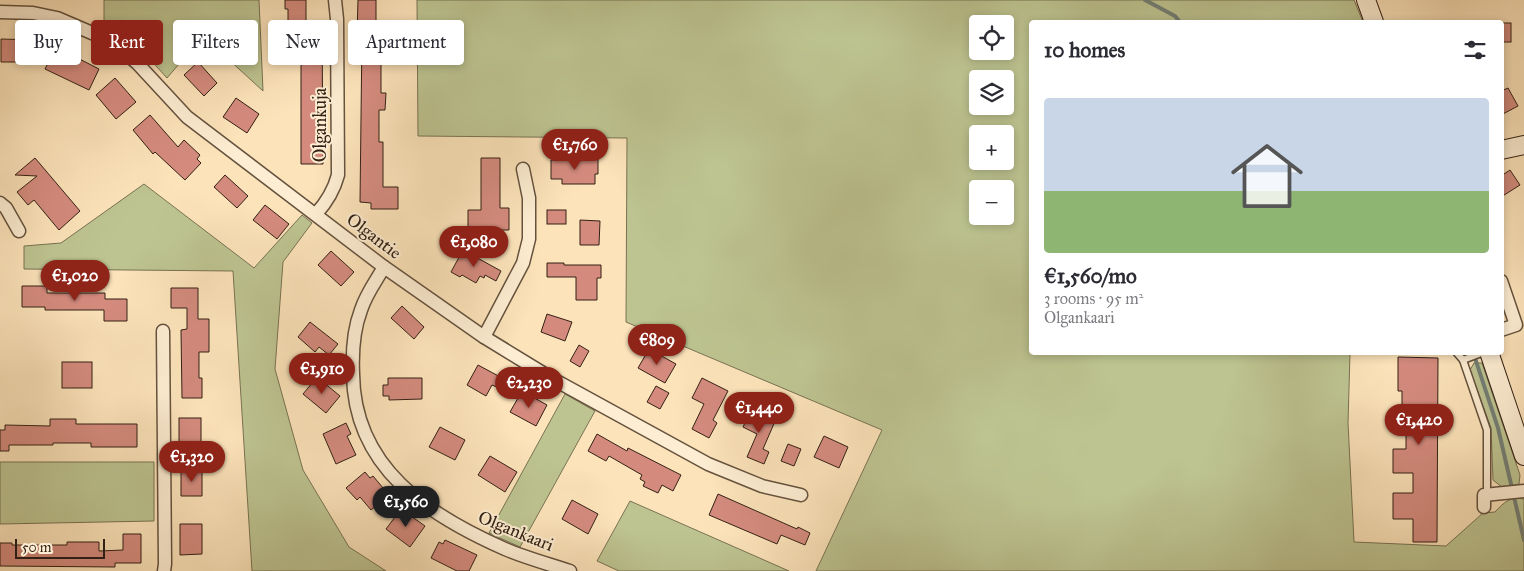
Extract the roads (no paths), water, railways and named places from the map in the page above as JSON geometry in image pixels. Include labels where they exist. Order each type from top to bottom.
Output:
[{"type":"street","name":"Olgankuja","points":[[316,214],[329,198],[338,174],[338,19],[335,0]]},
{"type":"street","points":[[1366,0],[1373,20]]},
{"type":"street","name":"Olgantie","points":[[0,12],[57,18],[118,47],[137,63],[187,117],[384,267],[484,337],[551,378],[708,464],[762,486],[802,495]]},
{"type":"street","points":[[1504,149],[1524,145]]},
{"type":"street","points":[[484,337],[523,263],[529,239],[529,198],[523,168]]},
{"type":"street","points":[[0,204],[6,208],[19,231]]},
{"type":"street","name":"Olgankaari","points":[[384,267],[369,291],[361,310],[354,335],[352,364],[353,389],[358,414],[368,439],[382,464],[403,488],[433,511],[507,550],[570,571]]},
{"type":"street","points":[[1504,290],[1516,325],[1504,329]]},
{"type":"street","points":[[163,331],[164,571]]},
{"type":"street","points":[[1486,355],[1524,456]]},
{"type":"street","points":[[1485,501],[1504,494],[1522,491]]},
{"type":"lane","points":[[1460,355],[1465,359],[1487,430],[1485,501]]},
{"type":"lane","points":[[1465,359],[1478,355]]},
{"type":"waterway","points":[[1145,0],[1175,16],[1178,20]]},
{"type":"waterway","points":[[1474,355],[1498,428],[1524,540]]}]
